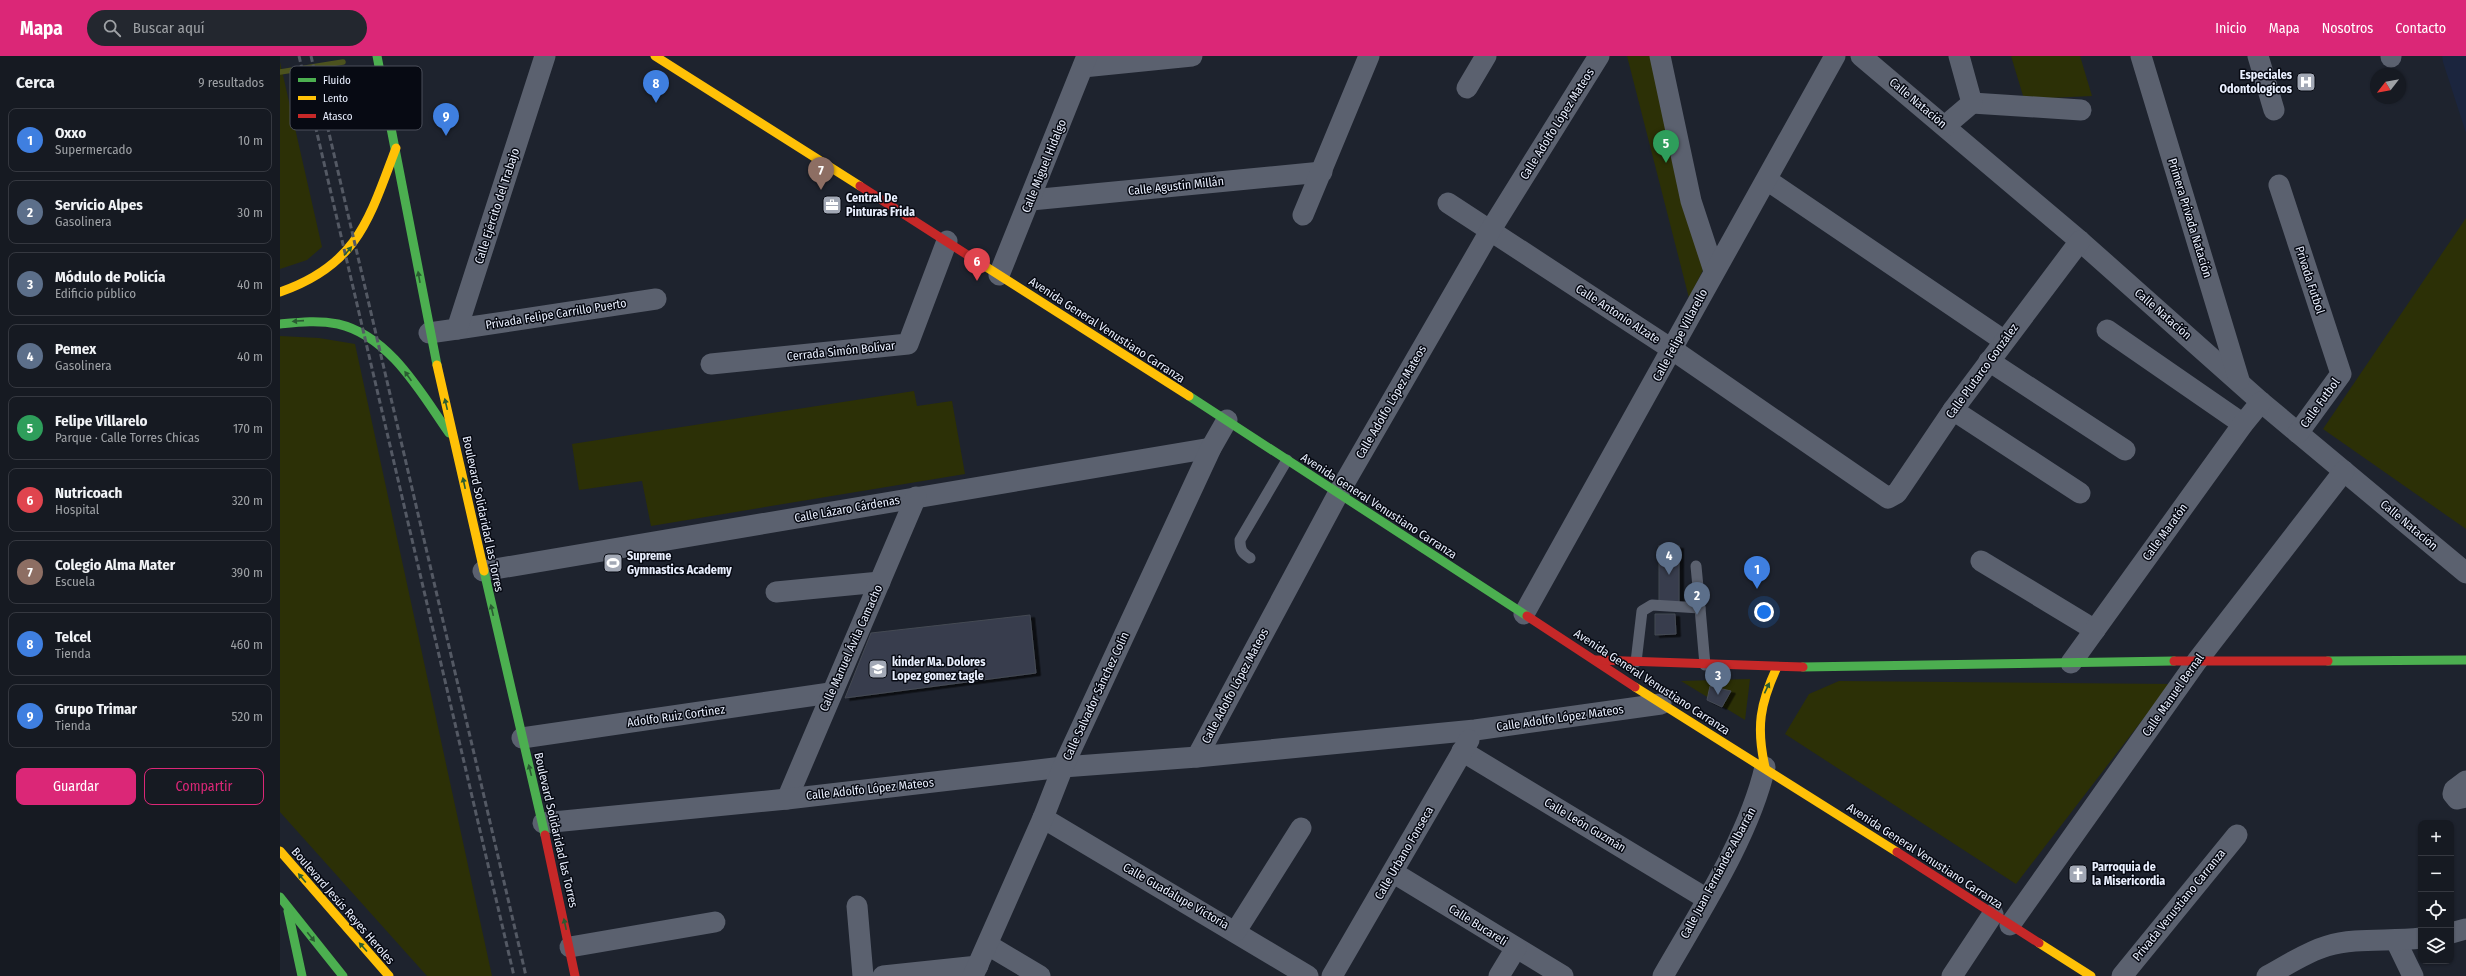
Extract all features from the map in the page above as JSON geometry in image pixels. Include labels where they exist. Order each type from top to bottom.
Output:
[{"type":"main road","name":"Boulevard Solidaridad las Torres","points":[[377,56],[379,66]]},
{"type":"main road","name":"Avenida General Venustiano Carranza","points":[[655,56],[1227,420],[1338,494],[1596,660],[1661,704],[1765,767],[2091,976]]},
{"type":"main road","name":"Boulevard Solidaridad las Torres","points":[[392,130],[429,333],[455,442],[483,571],[543,823],[575,976]]},
{"type":"main road","points":[[280,292],[308,283],[323,274],[349,250],[368,221],[396,148]]},
{"type":"main road","points":[[280,324],[302,321],[324,322],[340,325],[370,338],[397,361],[455,442]]},
{"type":"main road","points":[[1596,660],[1778,667],[2197,661],[2466,660]]},
{"type":"main road","points":[[1765,767],[1759,745],[1757,728],[1759,709],[1778,667]]},
{"type":"main road","name":"Boulevard Jesús Reyes Heroles","points":[[280,852],[389,976]]},
{"type":"main road","points":[[281,893],[287,907],[302,976]]},
{"type":"main road","points":[[287,907],[343,976]]},
{"type":"street","name":"Calle Ejército del Trabajo","points":[[457,329],[545,56]]},
{"type":"street","points":[[1086,62],[1192,56]]},
{"type":"street","points":[[1303,215],[1369,56]]},
{"type":"street","points":[[1467,88],[1486,56]]},
{"type":"street","name":"Calle Adolfo López Mateos","points":[[1197,757],[1338,494],[1490,231],[1600,56]]},
{"type":"street","points":[[1660,56],[1691,201],[1714,271]]},
{"type":"street","name":"Calle Felipe Villarello","points":[[1524,614],[1673,350],[1714,271],[1767,180],[1835,56]]},
{"type":"street","name":"Calle Natación","points":[[1861,56],[2080,241],[2239,380],[2261,402],[2466,573]]},
{"type":"street","points":[[1959,56],[1972,102]]},
{"type":"street","name":"Primera Privada Natación","points":[[2141,56],[2239,380]]},
{"type":"street","points":[[2258,56],[2274,110]]},
{"type":"street","name":"Calle Miguel Hidalgo","points":[[999,275],[1031,200],[1086,62]]},
{"type":"street","points":[[1945,126],[1972,102],[2081,110]]},
{"type":"street","name":"Calle Agustín Millán","points":[[1031,200],[1322,172]]},
{"type":"street","points":[[1767,180],[2003,340]]},
{"type":"street","name":"Privada Futbol","points":[[2279,185],[2341,374]]},
{"type":"street","name":"Calle Antonio Alzate","points":[[1448,203],[1673,350],[1885,497]]},
{"type":"street","name":"Cerrada Simón Bolívar","points":[[711,364],[908,344],[947,241]]},
{"type":"street","name":"Calle Plutarco González","points":[[1885,497],[1892,497],[1897,492],[2003,340],[2080,241]]},
{"type":"street","name":"Privada Felipe Carrillo Puerto","points":[[457,329],[656,299]]},
{"type":"street","points":[[429,333],[457,329]]},
{"type":"street","points":[[2107,330],[2243,424]]},
{"type":"street","points":[[1989,361],[2125,450]]},
{"type":"street","name":"Calle Futbol","points":[[2298,433],[2341,374]]},
{"type":"street","name":"Calle Maratón","points":[[2071,664],[2243,424],[2261,402]]},
{"type":"street","points":[[1953,410],[2080,493]]},
{"type":"street","name":"Calle Salvador Sánchez Colín","points":[[976,971],[1043,818],[1063,767],[1211,448],[1227,420]]},
{"type":"street","name":"Calle Lázaro Cárdenas","points":[[483,571],[1211,448]]},
{"type":"street","name":"Calle Manuel Bernal","points":[[2010,925],[2197,661],[2344,471]]},
{"type":"street","name":"Calle Manuel Ávila Camacho","points":[[787,799],[830,694],[916,497]]},
{"type":"street","points":[[1981,561],[2095,630]]},
{"type":"street","points":[[776,592],[880,582]]},
{"type":"street","name":"Adolfo Ruiz Cortinez","points":[[522,738],[830,694]]},
{"type":"street","name":"Calle Adolfo López Mateos","points":[[543,823],[787,799],[1063,767],[1197,757],[1475,730],[1661,704]]},
{"type":"street","name":"Calle Urbano Fonseca","points":[[1332,976],[1394,873],[1475,730]]},
{"type":"street","name":"Calle León Guzmán","points":[[1462,751],[1707,899]]},
{"type":"street","name":"Calle Juan Fernández Albarrán","points":[[1663,976],[1707,899],[1749,817],[1758,794],[1765,767]]},
{"type":"street","points":[[2466,781],[2455,789],[2453,794],[2457,799],[2466,797]]},
{"type":"street","name":"Calle Guadalupe Victoria","points":[[1043,818],[1236,931],[1308,976]]},
{"type":"street","points":[[1236,931],[1301,828]]},
{"type":"street","name":"Privada Venustiano Carranza","points":[[2122,976],[2237,835]]},
{"type":"street","name":"Calle Bucareli","points":[[1394,873],[1562,976]]},
{"type":"street","points":[[857,906],[863,976]]},
{"type":"street","points":[[1952,976],[1993,914]]},
{"type":"street","points":[[570,948],[715,922]]},
{"type":"street","points":[[2454,932],[2466,929]]},
{"type":"street","points":[[2267,976],[2326,946],[2353,941],[2396,942],[2418,938]]},
{"type":"street","points":[[2396,942],[2413,976]]},
{"type":"street","points":[[988,945],[1040,976]]},
{"type":"street","points":[[1499,976],[1516,948]]},
{"type":"street","points":[[892,976],[976,971]]},
{"type":"lane","points":[[1250,558],[1243,553],[1240,540],[1287,460]]},
{"type":"lane","points":[[1696,566],[1705,665]]},
{"type":"lane","points":[[1636,662],[1642,611],[1644,608],[1652,605],[1700,608]]},
{"type":"shaded area","points":[[2442,56],[2466,56],[2466,133],[2443,62]]},
{"type":"green space","points":[[1627,56],[1651,56],[1703,270],[1689,298]]},
{"type":"green space","points":[[2011,56],[2080,56],[2092,96],[2024,99]]},
{"type":"green space","points":[[280,62],[290,106],[290,130],[295,130],[322,247],[307,260],[280,269]]},
{"type":"green space","points":[[2466,218],[2466,529],[2323,429]]},
{"type":"green space","points":[[280,336],[319,338],[355,344],[492,976],[427,976],[280,812]]},
{"type":"green space","points":[[914,391],[917,406],[952,401],[965,474],[651,526],[642,481],[579,490],[572,444]]},
{"type":"green space","points":[[1750,679],[1745,720],[1681,681]]},
{"type":"green space","points":[[1839,681],[2170,684],[2016,884],[1785,734],[1809,694]]},
{"type":"building","points":[[1659,546],[1679,546],[1679,604],[1659,604]]},
{"type":"building","points":[[1655,614],[1675,614],[1676,634],[1655,635]]},
{"type":"building","points":[[1030,615],[1036,673],[845,698],[871,633]]},
{"type":"building","points":[[1710,686],[1731,691],[1722,707],[1707,700]]},
{"type":"waterway","points":[[318,66],[343,62]]},
{"type":"waterway","points":[[280,72],[290,70]]},
{"type":"railway","points":[[299,56],[301,66]]},
{"type":"railway","points":[[311,56],[313,66]]},
{"type":"railway","points":[[316,130],[514,976]]},
{"type":"railway","points":[[328,130],[526,976]]},
{"type":"traffic: fast","points":[[377,56],[379,66]]},
{"type":"traffic: fast","points":[[391,130],[437,365]]},
{"type":"traffic: fast","points":[[280,324],[302,322],[338,324],[357,330],[373,340],[389,353],[402,368],[449,433]]},
{"type":"traffic: fast","points":[[1189,396],[1527,616]]},
{"type":"traffic: fast","points":[[484,571],[545,835]]},
{"type":"traffic: fast","points":[[2328,661],[2466,660]]},
{"type":"traffic: fast","points":[[1803,667],[2174,661]]},
{"type":"traffic: fast","points":[[280,897],[343,976]]},
{"type":"traffic: fast","points":[[288,911],[302,976]]},
{"type":"traffic: slow","points":[[655,56],[860,186]]},
{"type":"traffic: slow","points":[[280,292],[306,281],[327,268],[344,253],[368,218],[396,148]]},
{"type":"traffic: slow","points":[[969,256],[1189,396]]},
{"type":"traffic: slow","points":[[437,365],[484,571]]},
{"type":"traffic: slow","points":[[1765,767],[1760,728],[1761,716],[1763,704],[1777,667]]},
{"type":"traffic: slow","points":[[1635,687],[1897,852]]},
{"type":"traffic: slow","points":[[280,851],[389,976]]},
{"type":"traffic: slow","points":[[2039,943],[2091,976]]},
{"type":"traffic: jam","points":[[860,186],[969,256]]},
{"type":"traffic: jam","points":[[1527,616],[1635,687]]},
{"type":"traffic: jam","points":[[1596,660],[1803,667]]},
{"type":"traffic: jam","points":[[2174,661],[2328,661]]},
{"type":"traffic: jam","points":[[545,835],[575,976]]},
{"type":"traffic: jam","points":[[1897,852],[2039,943]]},
{"type":"place","name":"Especiales Odontologicos","points":[[2306,82]]},
{"type":"place","name":"Telcel","points":[[656,103]]},
{"type":"place","name":"Grupo Trimar","points":[[446,136]]},
{"type":"place","name":"Felipe Villarelo","points":[[1666,163]]},
{"type":"place","name":"Colegio Alma Mater","points":[[821,190]]},
{"type":"place","name":"Central De Pinturas Frida","points":[[832,205]]},
{"type":"place","name":"Nutricoach","points":[[977,281]]},
{"type":"place","name":"Supreme Gymnastics Academy","points":[[613,563]]},
{"type":"place","name":"Pemex","points":[[1669,575]]},
{"type":"place","name":"Oxxo","points":[[1757,589]]},
{"type":"place","name":"Servicio Alpes","points":[[1697,615]]},
{"type":"place","name":"kinder Ma. Dolores Lopez gomez tagle","points":[[878,669]]},
{"type":"place","name":"Módulo de Policía","points":[[1718,695]]},
{"type":"place","name":"Parroquia de la Misericordia","points":[[2078,874]]}]
